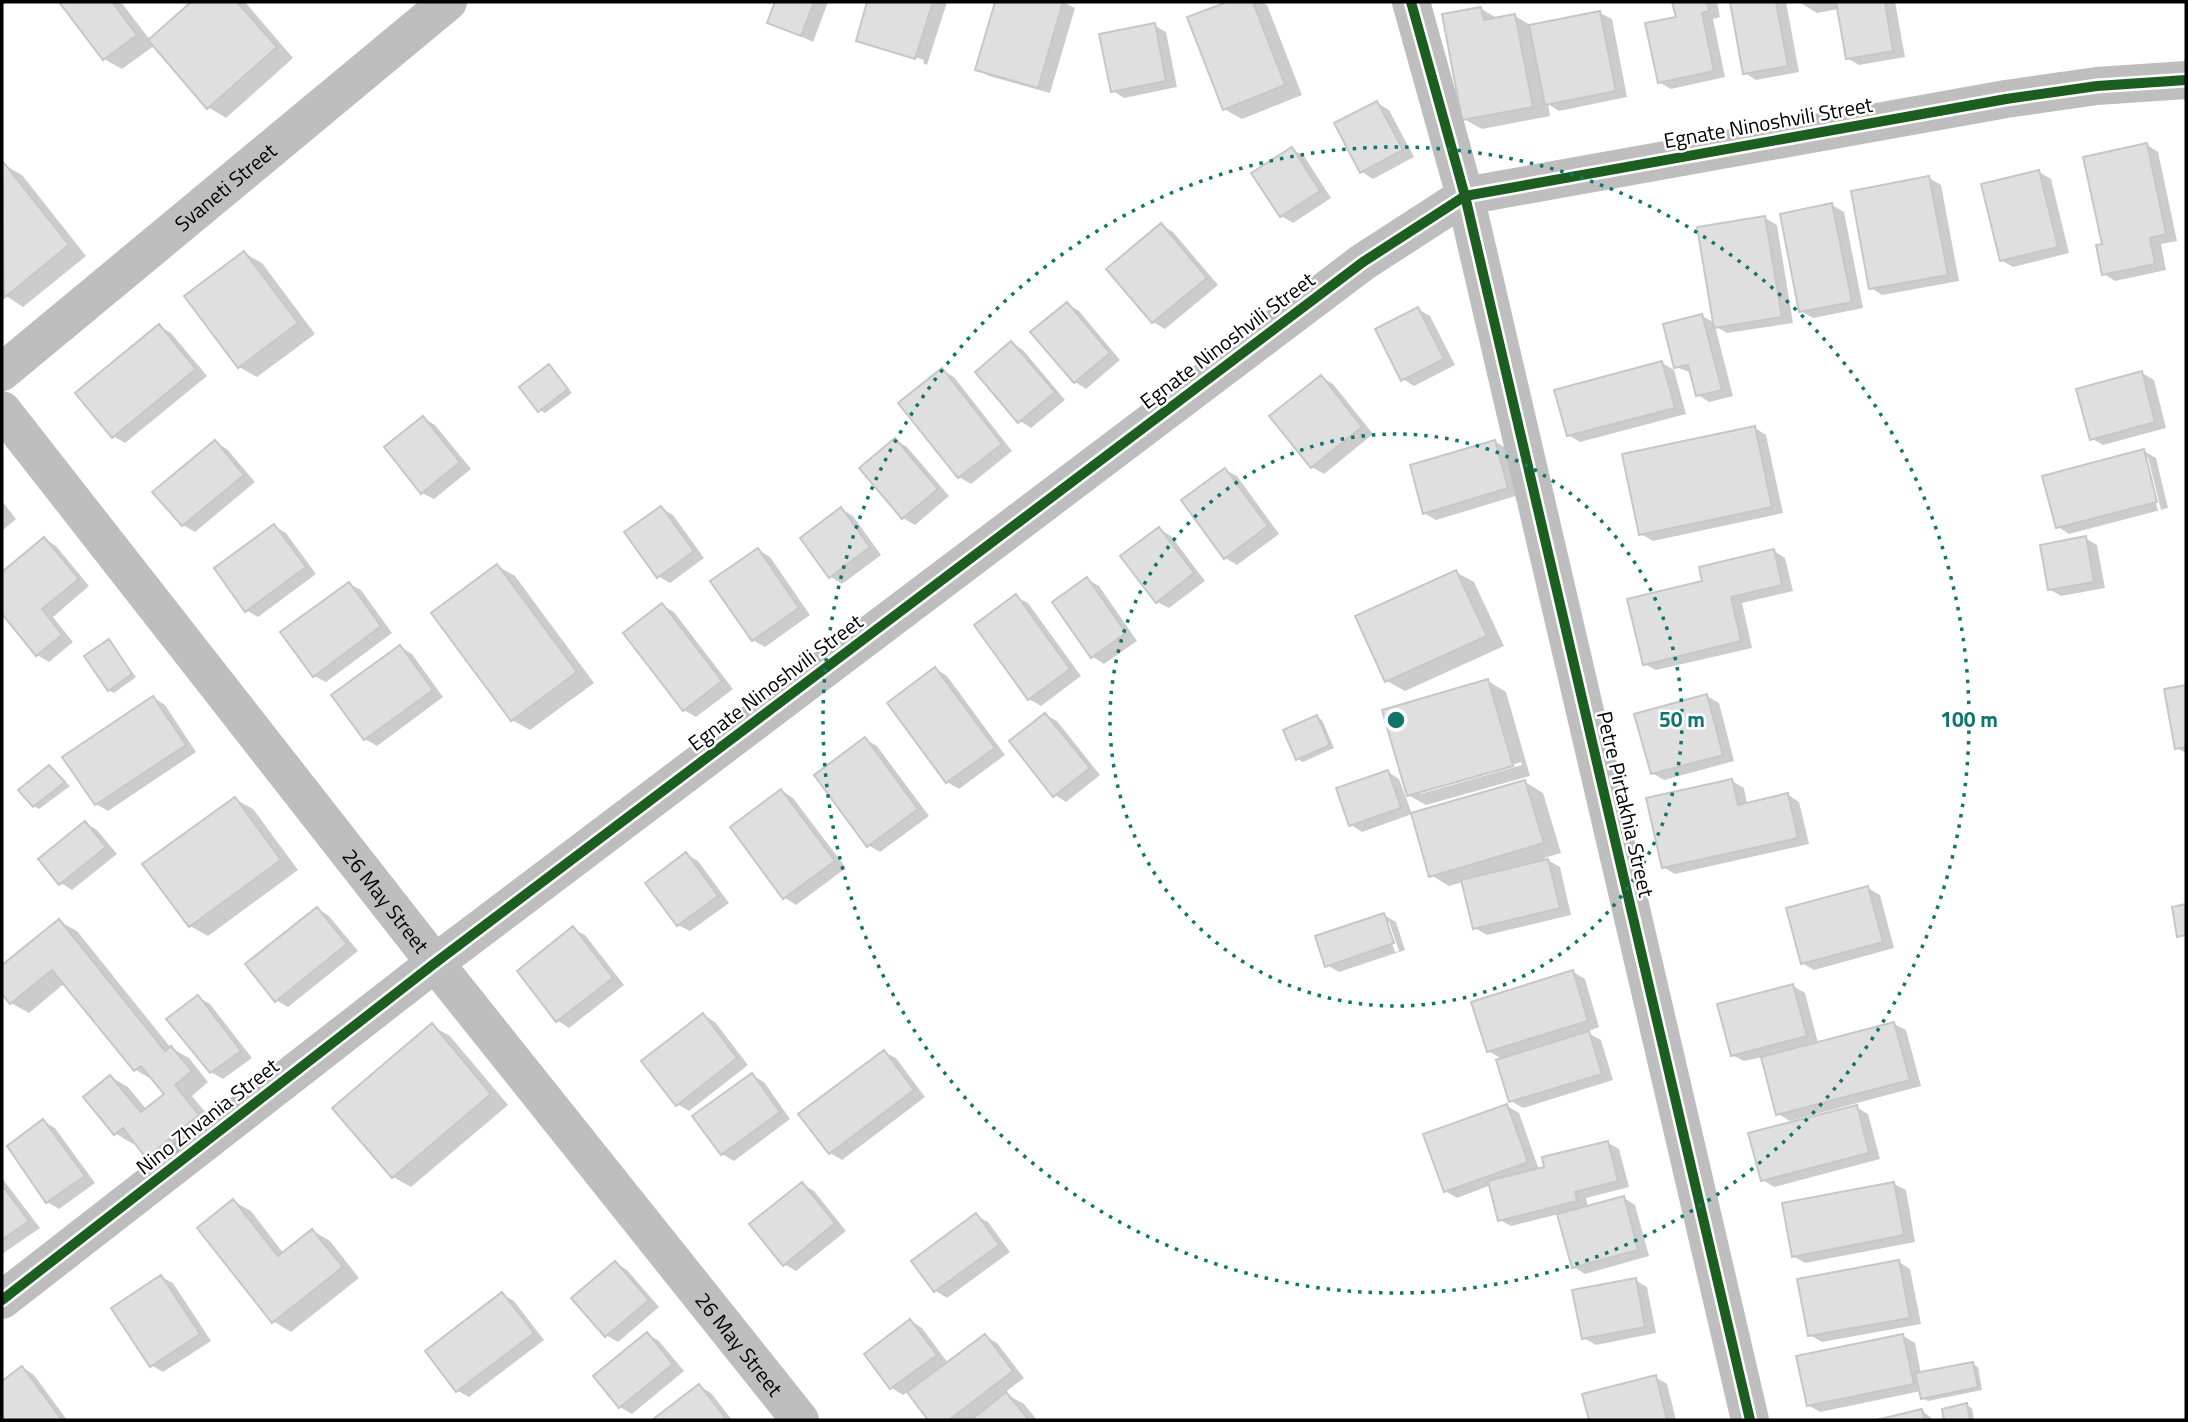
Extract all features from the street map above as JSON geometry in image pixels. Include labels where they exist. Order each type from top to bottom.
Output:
[{"type":"street","name":"Svaneti Street","points":[[2,372],[448,2]]},
{"type":"street","name":"Petre Pirtakhia Street","points":[[1411,2],[1465,197],[1750,1420]]},
{"type":"street","name":"Egnate Ninoshvili Street","points":[[435,963],[1363,262],[1465,197],[2006,99],[2097,86],[2186,80]]},
{"type":"street","name":"26 May Street","points":[[2,410],[435,963],[800,1420]]},
{"type":"street","name":"Nino Zhvania Street","points":[[2,1300],[435,963]]},
{"type":"building","points":[[59,2],[112,2],[137,35],[103,60]]},
{"type":"building","points":[[191,2],[237,2],[277,47],[207,109],[148,40]]},
{"type":"building","points":[[775,2],[814,2],[801,36],[767,23]]},
{"type":"building","points":[[867,2],[933,2],[915,59],[856,41]]},
{"type":"building","points":[[995,2],[1063,2],[1038,88],[975,70]]},
{"type":"building","points":[[1227,2],[1253,2],[1285,85],[1223,110],[1187,17]]},
{"type":"building","points":[[1672,2],[1707,2],[1709,11],[1702,13],[1714,71],[1658,83],[1645,23],[1676,17]]},
{"type":"building","points":[[1730,2],[1776,2],[1788,66],[1743,74]]},
{"type":"building","points":[[1836,2],[1885,2],[1893,51],[1846,59]]},
{"type":"building","points":[[1481,7],[1484,20],[1515,14],[1533,107],[1462,120],[1442,14]]},
{"type":"building","points":[[1600,11],[1616,91],[1545,105],[1529,25]]},
{"type":"building","points":[[1155,23],[1166,81],[1111,92],[1099,34]]},
{"type":"building","points":[[1377,101],[1403,150],[1360,173],[1334,123]]},
{"type":"building","points":[[2147,143],[2166,234],[2150,238],[2155,264],[2102,275],[2096,245],[2102,244],[2083,157]]},
{"type":"building","points":[[1292,147],[1320,191],[1280,217],[1251,173]]},
{"type":"building","points":[[4,163],[69,245],[4,298],[2,164]]},
{"type":"building","points":[[2039,170],[2058,247],[2000,261],[1981,184]]},
{"type":"building","points":[[1929,176],[1948,275],[1869,289],[1851,191]]},
{"type":"building","points":[[1832,203],[1852,302],[1799,312],[1780,214]]},
{"type":"building","points":[[1765,216],[1782,317],[1714,328],[1697,227]]},
{"type":"building","points":[[1161,223],[1207,278],[1152,323],[1106,269]]},
{"type":"building","points":[[244,251],[298,323],[238,368],[184,296]]},
{"type":"building","points":[[1067,302],[1110,353],[1074,383],[1030,332]]},
{"type":"building","points":[[1418,307],[1444,359],[1401,381],[1375,329]]},
{"type":"building","points":[[1702,314],[1722,390],[1696,396],[1688,365],[1674,368],[1663,324]]},
{"type":"building","points":[[159,324],[196,369],[112,438],[75,393]]},
{"type":"building","points":[[1011,341],[1055,392],[1018,423],[975,372]]},
{"type":"building","points":[[1662,361],[1675,408],[1567,436],[1554,390]]},
{"type":"building","points":[[549,364],[568,389],[538,412],[519,387]]},
{"type":"building","points":[[942,368],[1002,444],[958,478],[898,403]]},
{"type":"building","points":[[2142,371],[2155,422],[2090,440],[2076,389]]},
{"type":"building","points":[[1321,375],[1362,427],[1311,468],[1269,416]]},
{"type":"building","points":[[423,416],[460,462],[421,494],[384,447]]},
{"type":"building","points":[[1755,426],[1772,507],[1639,535],[1622,454]]},
{"type":"building","points":[[895,438],[938,489],[902,519],[859,468]]},
{"type":"building","points":[[215,440],[244,475],[182,526],[152,492]]},
{"type":"building","points":[[1495,440],[1508,488],[1423,514],[1410,465]]},
{"type":"building","points":[[2144,449],[2157,502],[2056,528],[2042,476]]},
{"type":"building","points":[[1225,468],[1268,526],[1224,559],[1181,500]]},
{"type":"building","points":[[661,506],[694,551],[657,578],[624,532]]},
{"type":"building","points":[[841,507],[870,547],[829,578],[800,538]]},
{"type":"building","points":[[274,524],[306,567],[245,612],[214,568]]},
{"type":"building","points":[[1159,527],[1194,573],[1156,603],[1120,556]]},
{"type":"building","points":[[2086,536],[2094,582],[2048,590],[2040,545]]},
{"type":"building","points":[[44,537],[79,579],[42,609],[62,635],[36,656],[2,614],[2,572]]},
{"type":"building","points":[[758,548],[799,608],[752,641],[710,581]]},
{"type":"building","points":[[1774,549],[1782,585],[1731,597],[1741,641],[1643,665],[1627,599],[1702,581],[1699,567]]},
{"type":"building","points":[[497,564],[577,672],[511,721],[431,613]]},
{"type":"building","points":[[1456,570],[1487,636],[1385,682],[1355,616]]},
{"type":"building","points":[[1087,577],[1126,633],[1091,658],[1052,602]]},
{"type":"building","points":[[349,582],[381,626],[313,677],[280,632]]},
{"type":"building","points":[[1016,594],[1070,669],[1028,700],[974,625]]},
{"type":"building","points":[[662,603],[722,681],[683,711],[623,633]]},
{"type":"building","points":[[109,639],[132,674],[108,691],[84,656]]},
{"type":"building","points":[[400,645],[433,690],[364,740],[331,695]]},
{"type":"building","points":[[935,667],[995,748],[946,783],[887,703]]},
{"type":"building","points":[[1488,679],[1513,766],[1407,796],[1382,710]]},
{"type":"building","points":[[2186,685],[2186,747],[2175,749],[2164,689]]},
{"type":"building","points":[[1707,694],[1723,755],[1651,774],[1634,714]]},
{"type":"building","points":[[153,696],[186,745],[95,805],[62,757]]},
{"type":"building","points":[[1045,713],[1090,768],[1053,797],[1009,741]]},
{"type":"building","points":[[1317,715],[1330,745],[1296,760],[1283,730]]},
{"type":"building","points":[[865,737],[918,809],[867,847],[814,775]]},
{"type":"building","points":[[49,765],[65,782],[33,807],[18,790]]},
{"type":"building","points":[[1388,770],[1401,808],[1349,826],[1336,788]]},
{"type":"building","points":[[1732,779],[1738,805],[1788,793],[1798,838],[1662,868],[1646,798]]},
{"type":"building","points":[[1525,780],[1544,843],[1429,877],[1411,813]]},
{"type":"building","points":[[781,789],[835,861],[783,899],[730,827]]},
{"type":"building","points":[[235,797],[281,860],[189,927],[142,864]]},
{"type":"building","points":[[85,821],[106,847],[59,885],[38,859]]},
{"type":"building","points":[[686,852],[718,896],[677,926],[645,883]]},
{"type":"building","points":[[1548,859],[1560,908],[1473,929],[1461,880]]},
{"type":"building","points":[[1868,886],[1883,942],[1801,964],[1786,908]]},
{"type":"building","points":[[2186,904],[2186,935],[2177,937],[2172,907]]},
{"type":"building","points":[[317,907],[347,944],[275,1002],[245,964]]},
{"type":"building","points":[[1384,913],[1394,943],[1325,967],[1315,936]]},
{"type":"building","points":[[59,919],[165,1051],[171,1046],[192,1071],[175,1085],[199,1115],[146,1158],[123,1128],[114,1135],[83,1097],[110,1075],[141,1112],[164,1094],[141,1066],[134,1071],[52,970],[10,1004],[2,994],[2,965]]},
{"type":"building","points":[[573,926],[613,978],[556,1022],[517,971]]},
{"type":"building","points":[[1573,970],[1588,1021],[1487,1052],[1471,1002]]},
{"type":"building","points":[[1793,984],[1807,1036],[1731,1056],[1717,1004]]},
{"type":"building","points":[[198,995],[241,1051],[210,1073],[166,1019]]},
{"type":"building","points":[[703,1013],[737,1058],[676,1106],[641,1061]]},
{"type":"building","points":[[1894,1022],[1910,1080],[1776,1115],[1761,1057]]},
{"type":"building","points":[[432,1023],[491,1094],[392,1178],[332,1108]]},
{"type":"building","points":[[1589,1031],[1602,1074],[1509,1102],[1496,1060]]},
{"type":"building","points":[[884,1050],[914,1090],[829,1154],[798,1114]]},
{"type":"building","points":[[752,1073],[780,1112],[721,1155],[692,1116]]},
{"type":"building","points":[[1507,1104],[1528,1162],[1444,1192],[1423,1134]]},
{"type":"building","points":[[1857,1105],[1869,1153],[1761,1181],[1748,1133]]},
{"type":"building","points":[[43,1119],[85,1176],[46,1203],[7,1146]]},
{"type":"building","points":[[1608,1141],[1618,1181],[1575,1192],[1577,1201],[1498,1221],[1488,1181],[1544,1167],[1542,1157]]},
{"type":"building","points":[[802,1182],[835,1223],[783,1266],[749,1224]]},
{"type":"building","points":[[1894,1182],[1904,1235],[1792,1257],[1782,1203]]},
{"type":"building","points":[[2,1185],[29,1221],[2,1240]]},
{"type":"building","points":[[1624,1196],[1638,1250],[1572,1268],[1557,1214]]},
{"type":"building","points":[[233,1199],[278,1256],[312,1229],[343,1267],[272,1323],[197,1228]]},
{"type":"building","points":[[976,1213],[999,1245],[934,1292],[911,1261]]},
{"type":"building","points":[[1899,1260],[1910,1318],[1808,1336],[1797,1279]]},
{"type":"building","points":[[615,1261],[649,1300],[605,1337],[571,1298]]},
{"type":"building","points":[[161,1275],[200,1334],[150,1367],[111,1308]]},
{"type":"building","points":[[1636,1278],[1645,1327],[1582,1339],[1572,1290]]},
{"type":"building","points":[[502,1292],[534,1333],[456,1392],[425,1351]]},
{"type":"building","points":[[910,1319],[937,1355],[890,1389],[864,1354]]},
{"type":"building","points":[[647,1332],[673,1364],[619,1408],[593,1376]]},
{"type":"building","points":[[985,1334],[1013,1371],[949,1420],[928,1420],[907,1392]]},
{"type":"building","points":[[1903,1334],[1914,1384],[1807,1406],[1796,1356]]},
{"type":"building","points":[[1973,1362],[1978,1387],[1921,1399],[1915,1373]]},
{"type":"building","points":[[22,1366],[62,1420],[2,1420],[2,1381]]},
{"type":"building","points":[[1656,1375],[1667,1420],[1589,1420],[1582,1394]]},
{"type":"building","points":[[699,1384],[727,1420],[652,1420]]},
{"type":"building","points":[[1006,1392],[1029,1420],[971,1420]]},
{"type":"building","points":[[1967,1403],[1970,1420],[1944,1420],[1942,1409]]},
{"type":"building","points":[[1922,1409],[1925,1420],[1876,1420]]},
{"type":"cycle path","points":[[1411,2],[1465,196],[1750,1420]]},
{"type":"cycle path","points":[[2,1300],[435,963],[1363,262],[1465,196],[2006,99],[2097,86],[2186,80]]}]
